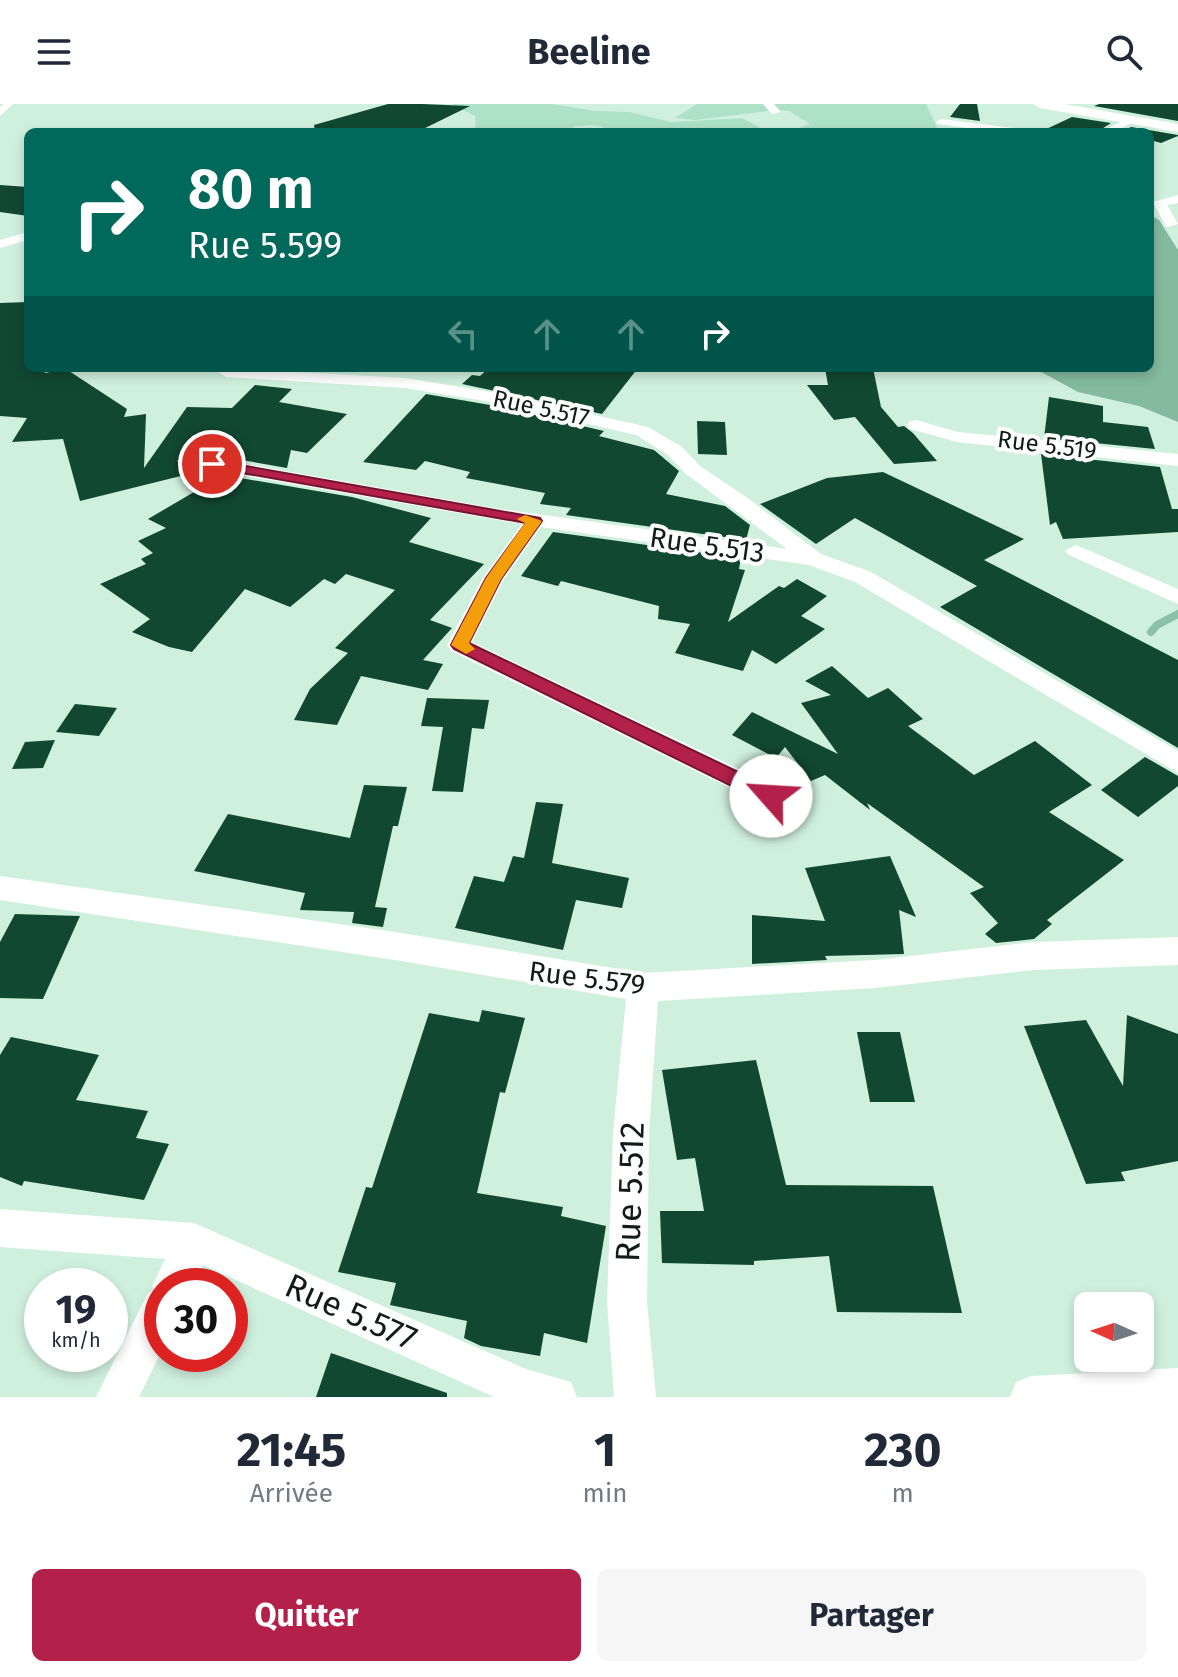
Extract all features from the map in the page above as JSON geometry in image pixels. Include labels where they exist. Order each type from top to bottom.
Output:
[{"type":"main road","points":[[1040,104],[1178,126]]},
{"type":"main road","points":[[1060,104],[1178,126]]},
{"type":"street","points":[[0,113],[8,104]]},
{"type":"street","points":[[1114,128],[1133,120]]},
{"type":"street","points":[[941,122],[990,128]]},
{"type":"street","points":[[1171,224],[1159,202],[1178,199]]},
{"type":"street","points":[[0,244],[24,237]]},
{"type":"street","name":"Rue 5.517","points":[[226,372],[405,383],[497,398],[642,431],[675,451],[693,470],[742,503],[813,559]]},
{"type":"street","points":[[405,383],[415,372]]},
{"type":"street","name":"Rue 5.519","points":[[916,425],[957,437],[1178,460]]},
{"type":"street","name":"Rue 5.513","points":[[189,460],[535,521],[813,559],[863,577],[1178,763]]},
{"type":"street","points":[[535,521],[494,578],[459,645],[771,796]]},
{"type":"street","points":[[1076,551],[1178,597]]},
{"type":"street","name":"Rue 5.579","points":[[0,888],[395,946],[643,987],[875,974],[1033,956],[1178,951]]},
{"type":"street","name":"Rue 5.512","points":[[635,1397],[627,1302],[631,1132],[643,987]]},
{"type":"street","name":"Rue 5.577","points":[[0,1228],[194,1242],[524,1389],[556,1397]]},
{"type":"street","points":[[181,1268],[194,1242]]},
{"type":"street","points":[[117,1397],[144,1343]]},
{"type":"street","points":[[1031,1397],[1178,1389]]},
{"type":"green space","points":[[452,104],[552,104],[595,111],[630,112],[671,122],[742,118],[760,128],[604,128],[588,125],[573,128],[475,128],[475,116]]},
{"type":"green space","points":[[697,104],[926,104],[937,127],[799,128],[810,124],[789,111],[777,110],[696,120],[675,118]]},
{"type":"green space","points":[[1154,217],[1178,250],[1178,422],[1139,406],[1078,392],[1041,372],[1154,372]]},
{"type":"building","points":[[388,104],[470,106],[425,128],[314,128],[314,125]]},
{"type":"building","points":[[960,104],[977,104],[980,121],[950,117]]},
{"type":"building","points":[[1178,104],[1178,121],[1094,106]]},
{"type":"building","points":[[1072,117],[1111,123],[1103,128],[1049,128]]},
{"type":"building","points":[[1154,131],[1178,135],[1178,136],[1161,143],[1154,141]]},
{"type":"building","points":[[0,185],[24,187],[24,215],[0,212]]},
{"type":"building","points":[[24,302],[24,372],[71,372],[127,409],[124,417],[146,414],[144,468],[187,407],[232,408],[255,385],[292,389],[279,402],[347,414],[307,453],[291,450],[287,468],[190,451],[177,461],[187,468],[201,471],[80,501],[63,439],[12,442],[27,418],[0,416],[0,303]]},
{"type":"building","points":[[484,372],[635,372],[602,414],[462,384],[472,375],[480,376]]},
{"type":"building","points":[[826,372],[874,372],[881,407],[898,427],[904,426],[913,433],[937,461],[894,464],[855,417],[834,420],[807,385],[828,385]]},
{"type":"building","points":[[426,394],[496,406],[604,431],[599,436],[654,450],[679,471],[666,494],[725,506],[750,525],[746,540],[566,515],[571,508],[540,504],[545,493],[466,478],[470,472],[425,461],[416,470],[363,462]]},
{"type":"building","points":[[1049,397],[1103,406],[1103,422],[1148,427],[1155,449],[1044,438]]},
{"type":"building","points":[[697,421],[725,422],[727,455],[698,454]]},
{"type":"building","points":[[1041,454],[1160,467],[1172,509],[1178,509],[1178,532],[1063,539],[1056,522],[1050,525]]},
{"type":"building","points":[[883,472],[1024,539],[984,560],[1178,660],[1178,748],[940,607],[977,586],[855,518],[816,544],[760,504],[827,478]]},
{"type":"building","points":[[223,475],[352,497],[431,518],[409,542],[484,564],[430,620],[452,628],[423,660],[443,664],[428,690],[361,676],[337,725],[294,720],[310,689],[348,653],[335,648],[395,590],[346,574],[335,584],[324,579],[290,607],[245,589],[192,652],[169,647],[132,632],[150,619],[100,584],[146,564],[141,559],[153,553],[138,541],[166,528],[148,519]]},
{"type":"building","points":[[553,532],[741,558],[739,569],[745,570],[728,622],[779,586],[784,588],[797,579],[827,596],[801,616],[825,629],[776,664],[752,650],[743,671],[675,653],[690,624],[658,619],[659,606],[561,581],[558,586],[521,576]]},
{"type":"building","points":[[832,666],[868,698],[888,688],[923,719],[908,726],[974,775],[1035,741],[1092,785],[1049,812],[1124,860],[1047,920],[1052,924],[1034,939],[996,943],[985,934],[998,923],[970,893],[984,887],[867,803],[870,810],[825,775],[811,781],[785,747],[776,758],[732,735],[752,712],[838,754],[801,703],[831,695],[805,681]]},
{"type":"building","points":[[427,698],[489,700],[484,729],[472,728],[463,792],[432,791],[443,727],[421,726]]},
{"type":"building","points":[[75,704],[117,708],[99,736],[56,732]]},
{"type":"building","points":[[55,740],[43,768],[12,769],[25,742]]},
{"type":"building","points":[[1145,757],[1178,776],[1178,786],[1138,817],[1101,790]]},
{"type":"building","points":[[364,785],[407,787],[398,826],[393,826],[375,907],[387,908],[383,927],[352,923],[354,912],[300,910],[305,893],[194,871],[228,814],[350,838]]},
{"type":"building","points":[[536,802],[563,804],[552,863],[629,878],[622,908],[576,900],[563,950],[455,928],[474,876],[504,882],[513,856],[524,858]]},
{"type":"building","points":[[890,856],[916,917],[899,910],[904,954],[825,956],[827,960],[752,964],[752,915],[825,921],[805,868]]},
{"type":"building","points":[[15,914],[80,916],[43,999],[0,998],[0,942]]},
{"type":"building","points":[[482,1010],[525,1018],[505,1093],[500,1092],[477,1193],[563,1207],[561,1216],[606,1226],[587,1343],[544,1333],[540,1356],[481,1346],[464,1338],[467,1321],[390,1305],[396,1283],[338,1272],[366,1187],[372,1188],[429,1013],[479,1022]]},
{"type":"building","points":[[1127,1015],[1178,1034],[1178,1161],[1121,1172],[1125,1181],[1086,1184],[1024,1026],[1086,1020],[1123,1086]]},
{"type":"building","points":[[857,1032],[900,1032],[915,1102],[870,1102]]},
{"type":"building","points":[[11,1037],[99,1055],[76,1100],[148,1111],[136,1138],[169,1144],[144,1200],[24,1181],[22,1186],[0,1177],[0,1055]]},
{"type":"building","points":[[756,1060],[786,1185],[933,1186],[962,1313],[837,1312],[829,1256],[754,1261],[754,1265],[662,1263],[660,1211],[704,1211],[695,1158],[677,1160],[662,1070]]},
{"type":"building","points":[[331,1353],[447,1393],[447,1397],[316,1397]]},
{"type":"waterway","points":[[1151,632],[1157,625],[1178,614]]},
{"type":"slow traffic","points":[[466,649],[459,645],[494,578],[535,521],[525,519]]},
{"type":"route","points":[[212,464],[535,521],[494,578],[459,645],[771,796]]}]
